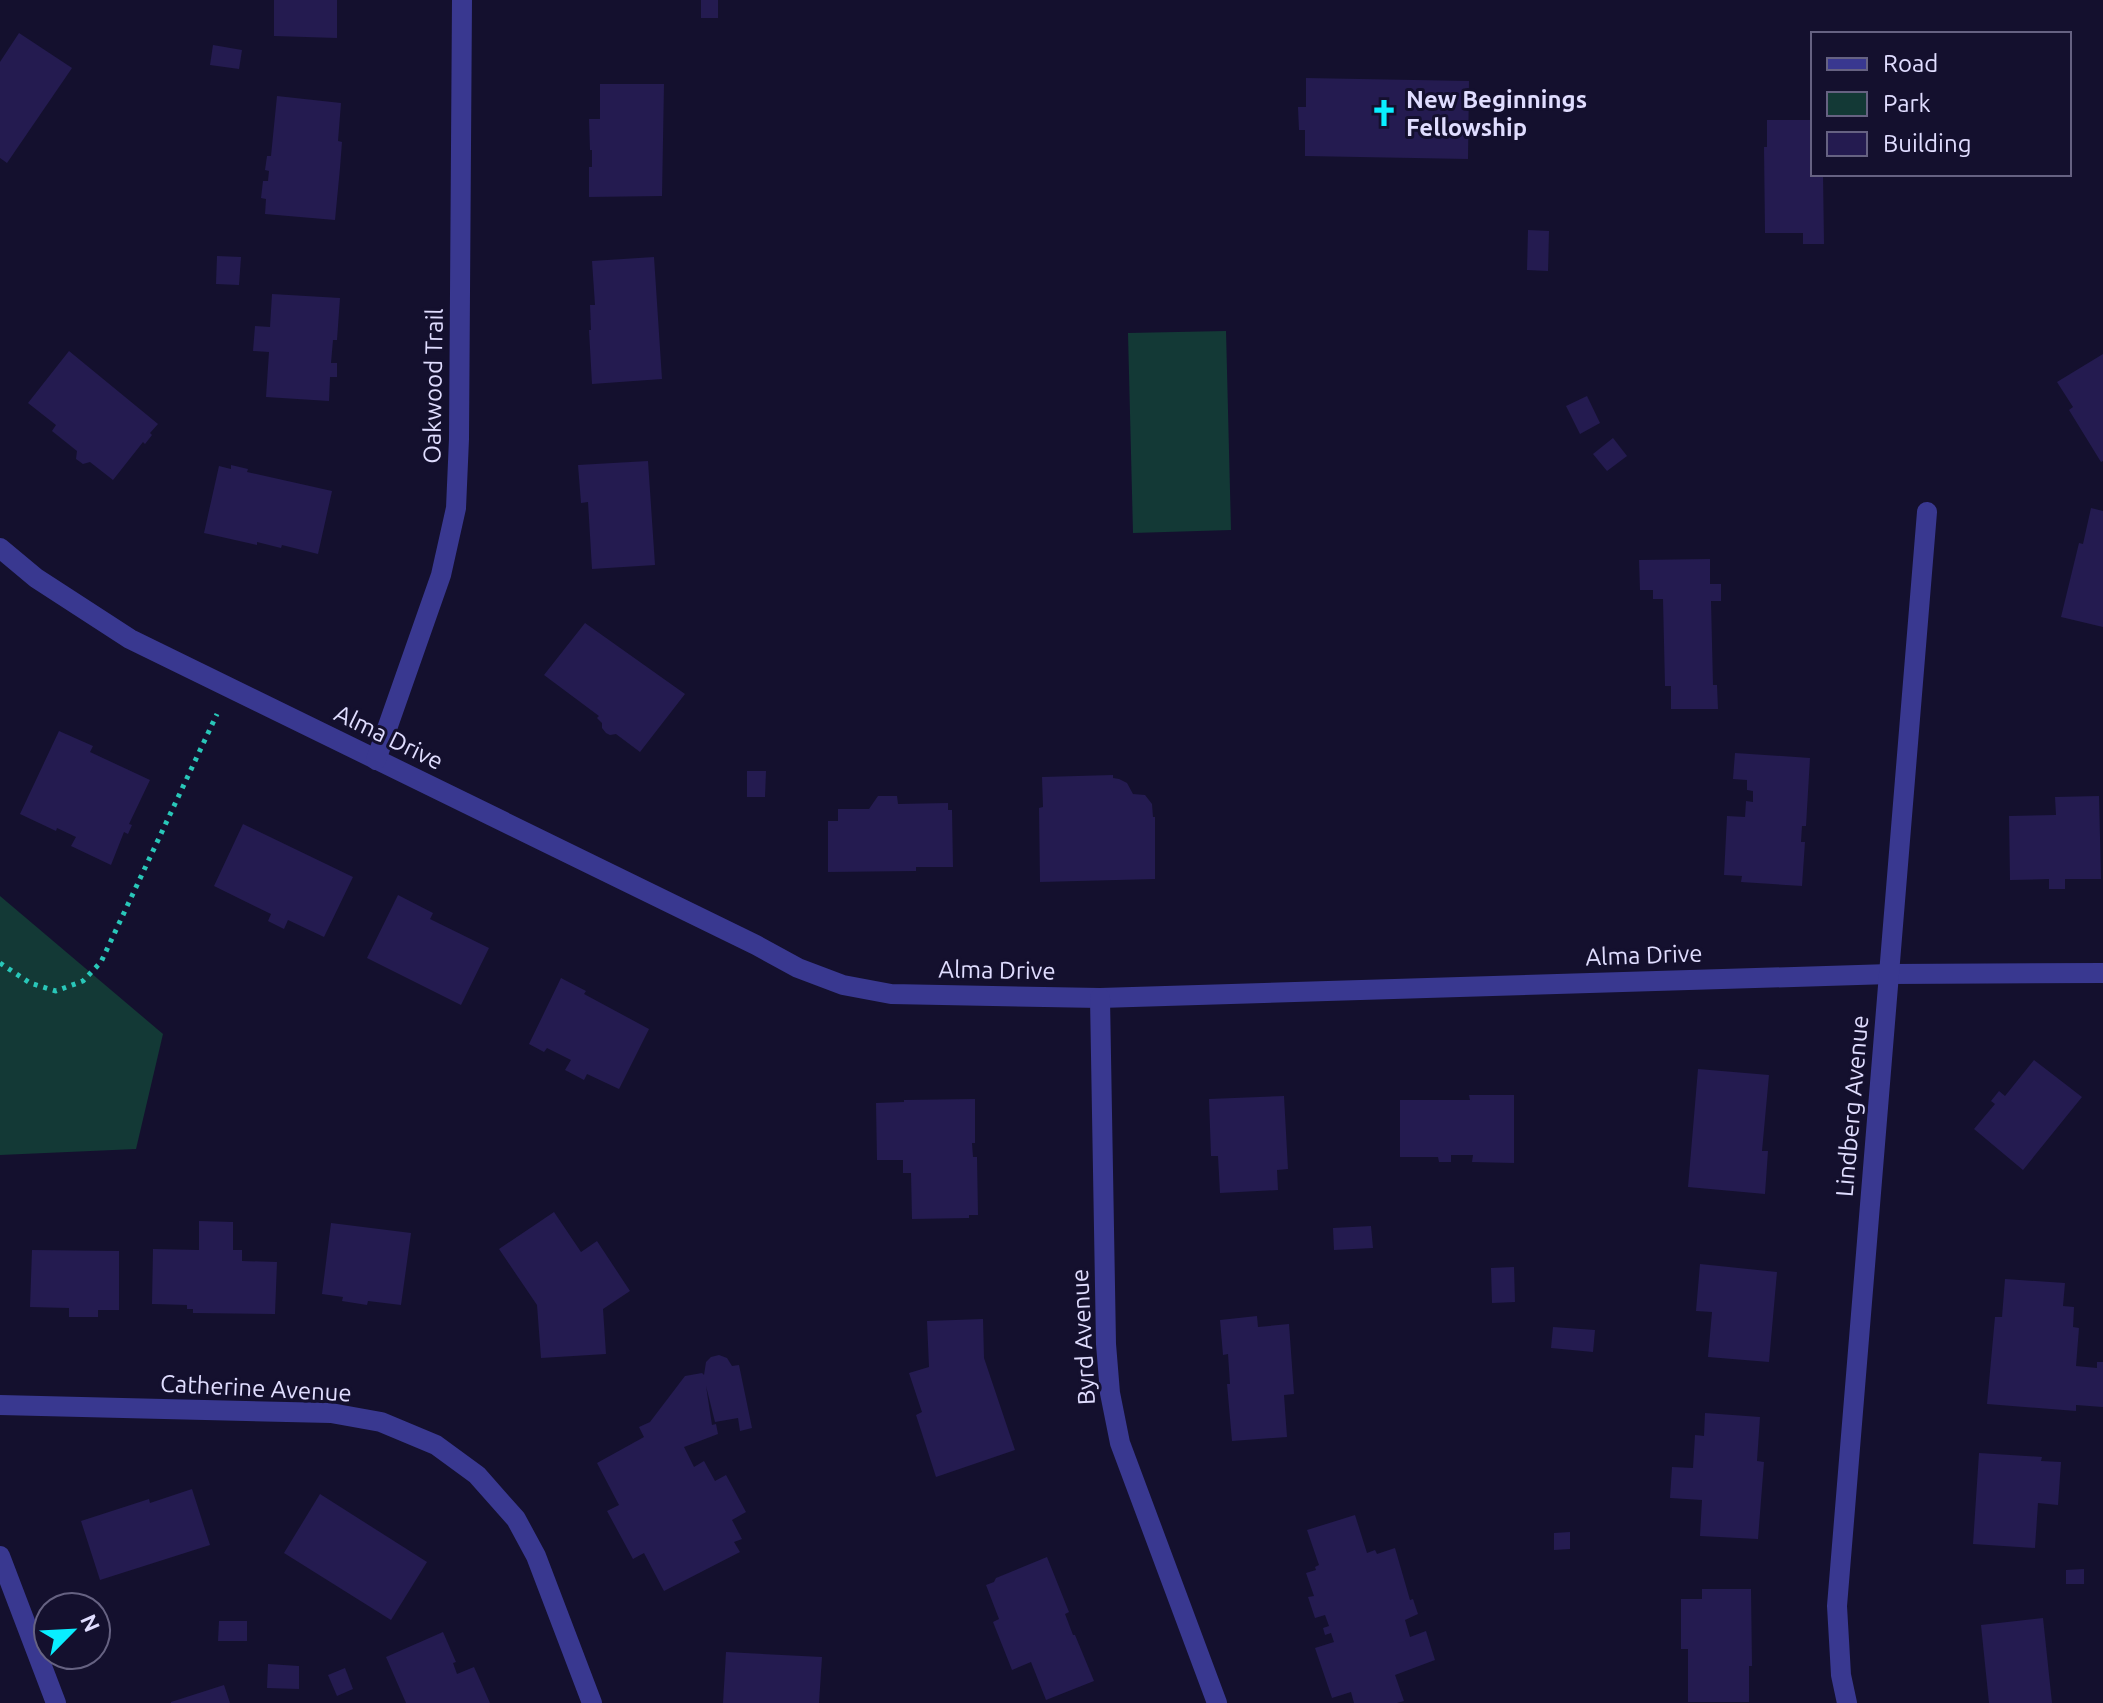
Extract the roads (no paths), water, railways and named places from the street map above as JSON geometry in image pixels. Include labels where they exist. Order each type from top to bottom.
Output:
[{"type":"street","name":"Oakwood Trail","points":[[376,760],[441,575],[456,508],[462,0]]},
{"type":"street","name":"Lindberg Avenue","points":[[1847,1703],[1841,1675],[1837,1606],[1927,512]]},
{"type":"street","name":"Alma Drive","points":[[0,548],[36,578],[130,639],[798,968],[843,985],[891,994],[1100,998],[1890,974],[2103,973]]},
{"type":"street","name":"Byrd Avenue","points":[[1100,998],[1106,1344],[1110,1393],[1120,1443],[1217,1703]]},
{"type":"street","name":"Catherine Avenue","points":[[0,1405],[331,1413],[381,1422],[436,1445],[477,1475],[516,1519],[536,1556],[592,1703]]},
{"type":"street","points":[[0,1556],[56,1703]]},
{"type":"place","name":"New Beginnings Fellowship","points":[[1384,113]]}]
